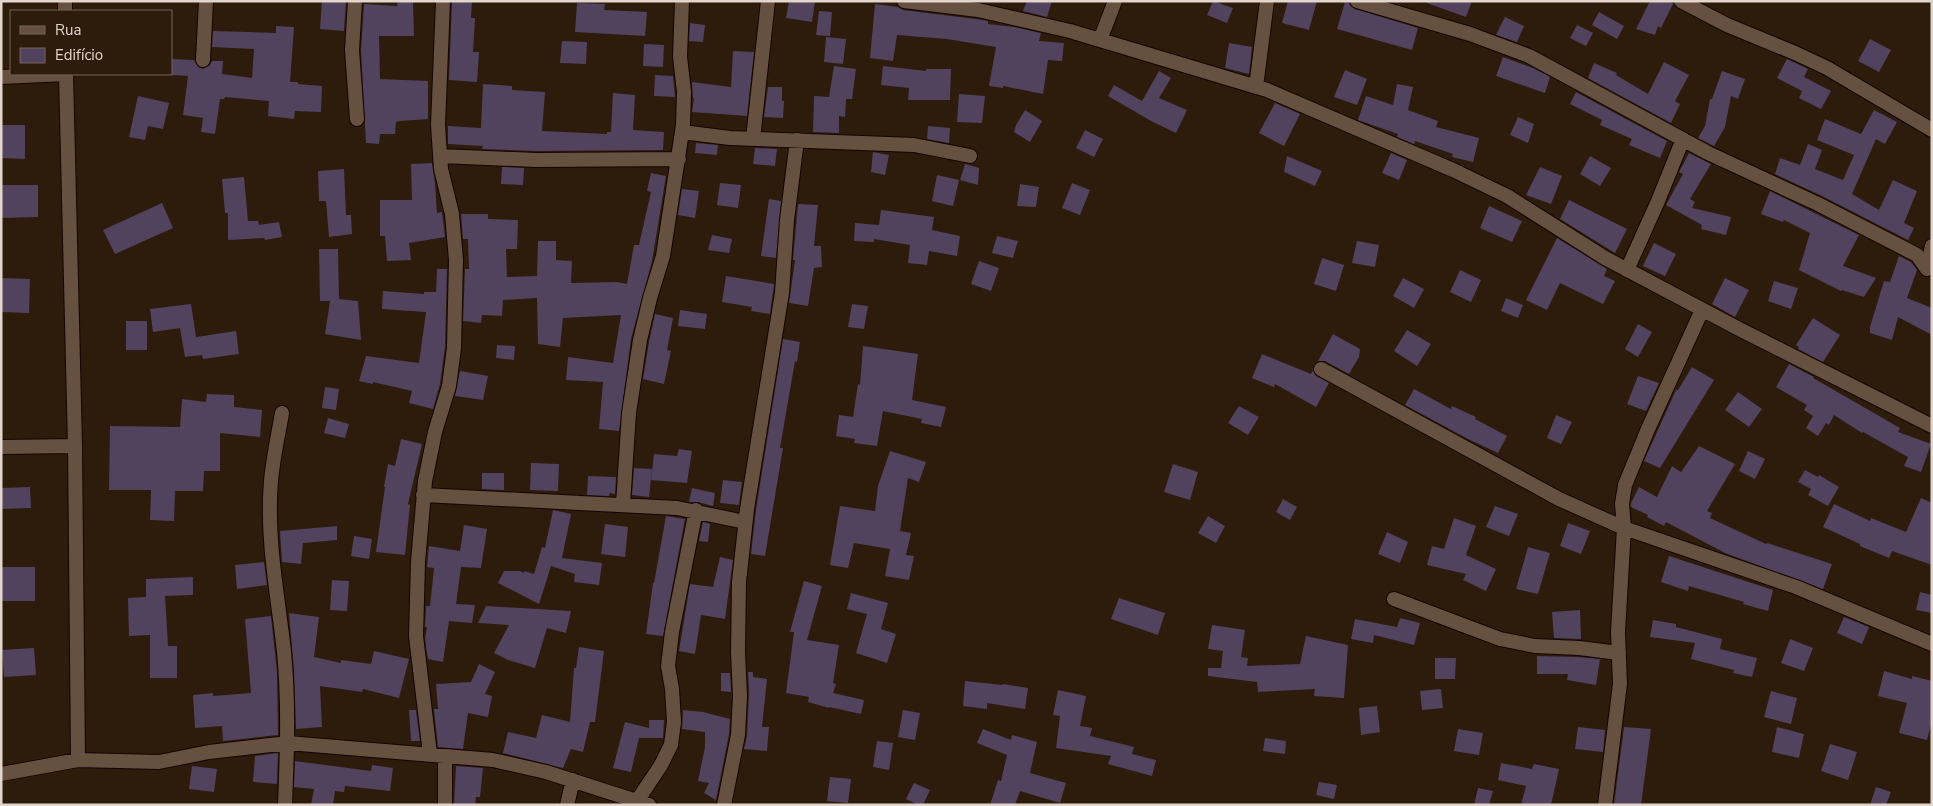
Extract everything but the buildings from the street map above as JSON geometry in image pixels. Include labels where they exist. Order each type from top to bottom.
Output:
[{"type":"street","points":[[203,60],[206,1]]},
{"type":"street","points":[[355,1],[352,50],[358,119]]},
{"type":"street","points":[[430,754],[416,636],[423,495],[424,481],[435,432],[449,386],[454,348],[456,260],[452,214],[441,169],[438,125],[443,1]]},
{"type":"street","points":[[623,504],[630,412],[640,340],[663,256],[682,132],[684,92],[680,57],[682,1]]},
{"type":"street","points":[[753,139],[768,1]]},
{"type":"street","points":[[904,1],[978,10],[1100,40],[1256,87],[1453,170],[1507,196],[1628,270],[1702,310],[1932,426]]},
{"type":"street","points":[[1100,40],[1115,1]]},
{"type":"street","points":[[1256,87],[1267,1]]},
{"type":"street","points":[[1356,1],[1470,34],[1529,56],[1708,153],[1818,204],[1917,255],[1927,269],[1932,246]]},
{"type":"street","points":[[1681,1],[1727,25],[1827,68],[1932,130]]},
{"type":"street","points":[[1,77],[44,75]]},
{"type":"street","points":[[66,75],[75,446],[78,760]]},
{"type":"street","points":[[682,132],[730,138],[914,145],[970,156]]},
{"type":"street","points":[[1628,270],[1683,139]]},
{"type":"street","points":[[724,805],[738,735],[740,696],[738,582],[745,522],[782,294],[797,140]]},
{"type":"street","points":[[440,156],[546,160],[678,159]]},
{"type":"street","points":[[1605,805],[1620,684],[1618,632],[1624,528],[1622,504],[1625,485],[1702,310]]},
{"type":"street","points":[[1322,369],[1560,499],[1624,528],[1796,587],[1932,644]]},
{"type":"street","points":[[282,413],[271,481],[270,528],[273,570],[284,653],[288,743],[285,805]]},
{"type":"street","points":[[1,447],[75,446]]},
{"type":"street","points":[[423,495],[623,504],[696,510],[745,522]]},
{"type":"street","points":[[1,774],[78,760],[159,762],[209,752],[288,743],[493,760],[546,772],[643,803],[670,745],[674,722],[668,666],[672,632],[696,510]]},
{"type":"street","points":[[1394,599],[1500,639],[1535,646],[1579,648],[1619,654]]},
{"type":"street","points":[[445,756],[445,805]]},
{"type":"street","points":[[567,805],[573,780]]}]
